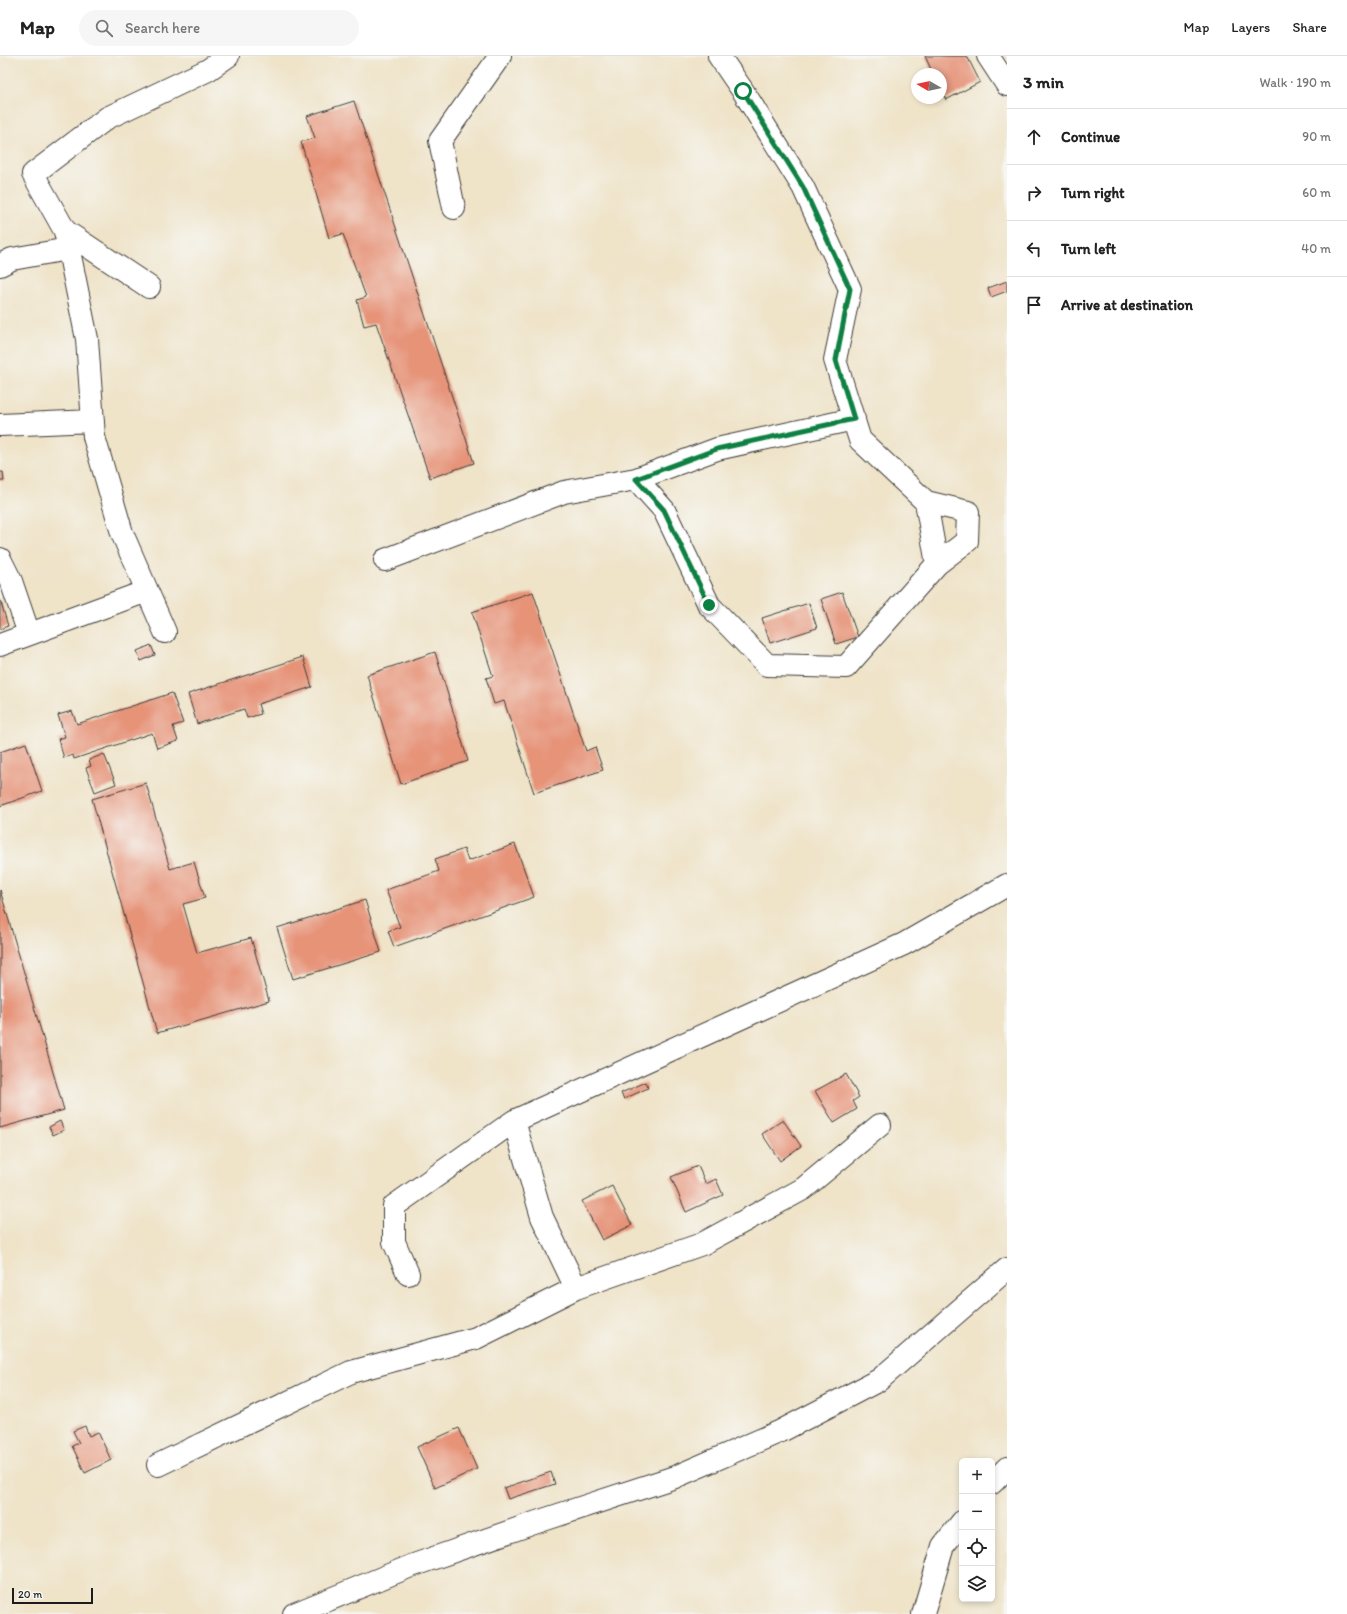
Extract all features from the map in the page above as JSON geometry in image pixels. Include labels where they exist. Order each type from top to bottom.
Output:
[{"type":"street","points":[[165,632],[122,533],[94,437],[87,339],[66,240],[33,174],[107,118],[208,70],[228,56]]},
{"type":"street","points":[[454,208],[440,141],[494,64],[517,56]]},
{"type":"street","points":[[636,479],[664,510],[709,605],[767,665],[846,667],[937,564],[967,541],[968,512],[926,502],[860,440],[836,360],[850,289],[803,187],[743,91],[719,56]]},
{"type":"street","points":[[988,56],[1007,85]]},
{"type":"street","points":[[0,265],[12,259],[66,240],[149,287]]},
{"type":"street","points":[[385,560],[564,492],[636,479],[717,449],[854,419]]},
{"type":"street","points":[[0,425],[93,422]]},
{"type":"street","points":[[926,502],[937,564]]},
{"type":"street","points":[[0,559],[11,581],[29,634]]},
{"type":"street","points":[[0,645],[147,591]]},
{"type":"street","points":[[408,1274],[394,1242],[394,1206],[514,1121],[904,944],[1007,886]]},
{"type":"street","points":[[514,1121],[542,1217],[576,1288]]},
{"type":"street","points":[[158,1465],[351,1372],[476,1338],[576,1288],[702,1244],[803,1189],[880,1125]]},
{"type":"street","points":[[294,1614],[412,1566],[537,1522],[675,1477],[781,1431],[879,1380],[1007,1269]]},
{"type":"street","points":[[995,1480],[1007,1468]]},
{"type":"street","points":[[923,1614],[943,1546],[959,1526]]},
{"type":"building","points":[[925,56],[967,56],[980,82],[947,99],[947,68],[930,68]]},
{"type":"building","points":[[354,101],[474,463],[430,478],[376,323],[364,326],[357,300],[366,297],[343,234],[329,238],[301,142],[315,138],[307,116]]},
{"type":"building","points":[[1007,281],[1007,291],[991,297],[988,288]]},
{"type":"building","points":[[0,472],[3,472],[4,481],[0,481]]},
{"type":"building","points":[[533,592],[586,751],[595,747],[603,770],[534,793],[504,701],[494,704],[486,678],[493,676],[472,612]]},
{"type":"building","points":[[842,592],[858,637],[836,644],[821,599]]},
{"type":"building","points":[[0,599],[8,626],[0,629]]},
{"type":"building","points":[[809,603],[817,628],[770,643],[762,618]]},
{"type":"building","points":[[151,645],[155,655],[141,661],[137,651]]},
{"type":"building","points":[[435,652],[468,761],[401,784],[367,675]]},
{"type":"building","points":[[303,657],[312,687],[258,704],[261,714],[247,718],[244,709],[197,724],[188,694]]},
{"type":"building","points":[[172,693],[183,723],[173,726],[178,741],[157,748],[152,733],[74,759],[73,755],[64,758],[58,739],[65,737],[58,715],[72,711],[77,724]]},
{"type":"building","points":[[26,743],[42,791],[0,806],[0,752]]},
{"type":"building","points":[[104,754],[116,784],[95,792],[86,768],[91,766],[89,760]]},
{"type":"building","points":[[146,783],[170,869],[194,862],[205,898],[183,904],[197,953],[251,938],[269,1001],[157,1033],[92,799]]},
{"type":"building","points":[[515,844],[534,897],[394,947],[388,931],[400,927],[386,890],[439,871],[435,859],[464,849],[468,861]]},
{"type":"building","points":[[0,890],[64,1110],[0,1128]]},
{"type":"building","points":[[365,900],[381,952],[293,979],[277,928]]},
{"type":"building","points":[[846,1074],[859,1097],[853,1101],[857,1109],[834,1123],[815,1091]]},
{"type":"building","points":[[646,1082],[648,1088],[624,1099],[621,1093]]},
{"type":"building","points":[[783,1120],[801,1146],[780,1161],[762,1134]]},
{"type":"building","points":[[60,1121],[64,1130],[53,1135],[49,1127]]},
{"type":"building","points":[[698,1166],[706,1184],[716,1179],[723,1195],[686,1212],[671,1177]]},
{"type":"building","points":[[612,1186],[632,1225],[602,1240],[582,1201]]},
{"type":"building","points":[[85,1426],[89,1436],[98,1432],[111,1460],[85,1473],[72,1446],[79,1443],[73,1431]]},
{"type":"building","points":[[459,1428],[477,1469],[435,1488],[417,1447]]},
{"type":"building","points":[[551,1472],[555,1484],[508,1499],[504,1488]]},
{"type":"route","points":[[709,605],[664,510],[636,479],[717,449],[854,419],[836,360],[850,289],[803,187],[743,91]]}]
